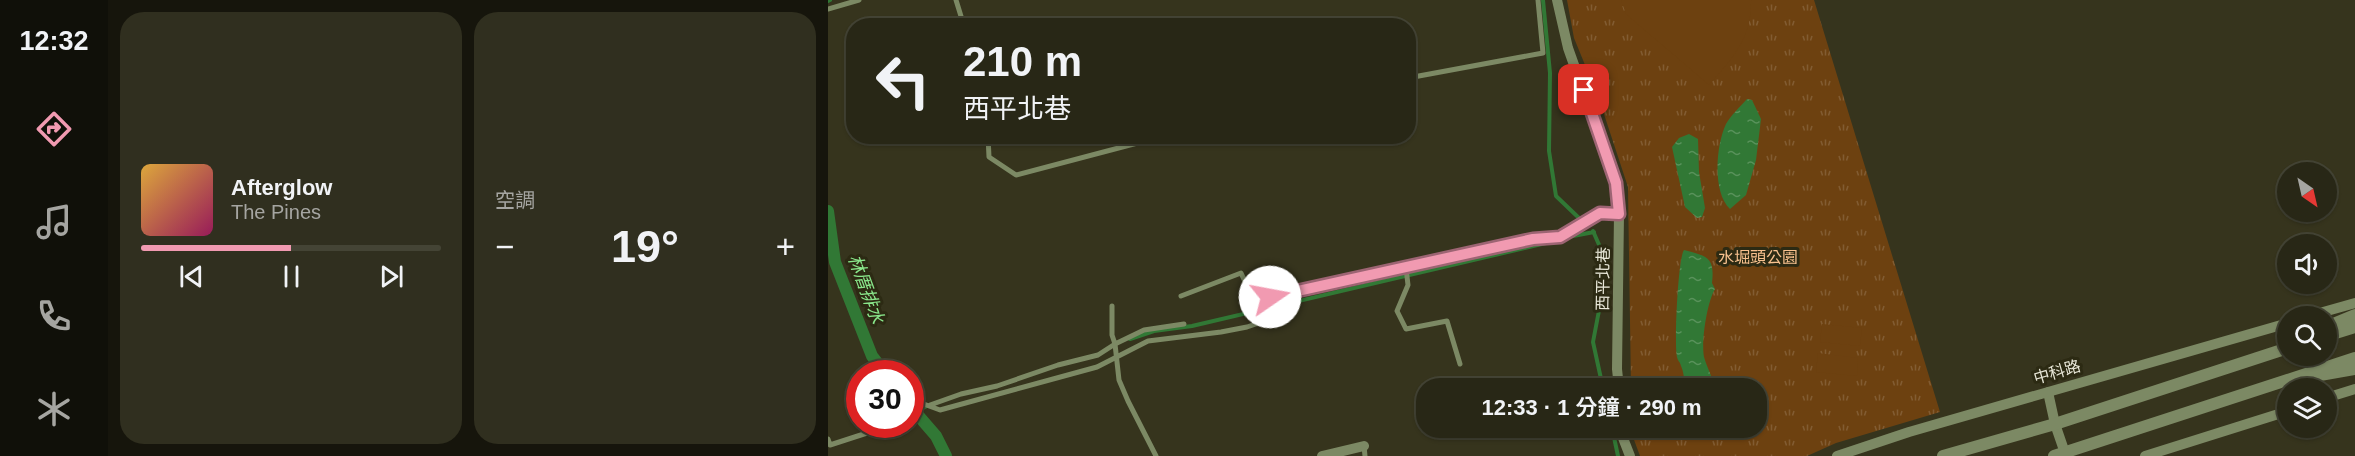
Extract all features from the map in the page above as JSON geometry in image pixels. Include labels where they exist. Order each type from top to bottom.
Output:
[{"type":"street","name":"西平北巷","points":[[1557,0],[1568,48],[1616,183],[1619,214],[1618,378]]},
{"type":"street","points":[[1270,297],[1533,239],[1560,237],[1600,213],[1619,214]]},
{"type":"street","points":[[2337,308],[2355,303]]},
{"type":"street","points":[[2337,322],[2355,315]]},
{"type":"street","name":"中科路","points":[[1837,456],[1909,432],[2277,325]]},
{"type":"street","points":[[2337,333],[2355,327]]},
{"type":"street","points":[[2236,364],[2277,347]]},
{"type":"street","points":[[1943,456],[2055,424],[2277,351]]},
{"type":"street","points":[[2291,378],[2355,358]]},
{"type":"street","points":[[2302,378],[2355,369]]},
{"type":"street","points":[[2048,392],[2062,455],[2277,382]]},
{"type":"street","points":[[2337,395],[2355,389]]},
{"type":"street","points":[[2145,456],[2277,414]]},
{"type":"street","points":[[1623,438],[1630,456]]},
{"type":"street","points":[[1322,456],[1365,451]]},
{"type":"lane","points":[[828,9],[859,0]]},
{"type":"lane","points":[[956,0],[962,18]]},
{"type":"lane","points":[[1416,77],[1543,53],[1538,0]]},
{"type":"lane","points":[[988,144],[989,157],[1016,175],[1134,144]]},
{"type":"lane","points":[[1406,267],[1408,285],[1397,311],[1406,329],[1447,321],[1460,364]]},
{"type":"lane","points":[[924,404],[940,410],[1097,367],[1148,341],[1221,332],[1247,327],[1273,318],[1270,297],[1254,301],[1240,273],[1181,296]]},
{"type":"lane","points":[[1112,306],[1112,335],[1117,371],[1122,388],[1156,456]]},
{"type":"lane","points":[[930,405],[961,394],[997,386],[1058,365],[1098,355],[1144,330],[1184,324]]},
{"type":"lane","points":[[828,439],[830,445],[852,438]]},
{"type":"green space","name":"水堀頭公園","points":[[1567,0],[1814,0],[1940,412],[1836,443],[1807,456],[1640,456],[1633,438],[1767,438],[1767,378],[1631,378],[1628,187],[1599,99],[1574,38]]},
{"type":"green space","points":[[1621,0],[1751,0],[1748,26],[1739,47],[1709,85],[1626,14]]},
{"type":"green space","points":[[1822,324],[1862,328],[1860,346],[1820,342]]},
{"type":"green space","points":[[1818,353],[1858,358],[1857,376],[1816,372]]},
{"type":"water","points":[[1747,99],[1752,100],[1761,119],[1756,160],[1746,195],[1730,209],[1720,192],[1718,156],[1726,124]]},
{"type":"water","points":[[1689,134],[1698,139],[1699,172],[1705,208],[1702,217],[1697,218],[1685,207],[1672,147],[1679,138]]},
{"type":"water","points":[[1684,250],[1704,256],[1711,263],[1712,283],[1715,289],[1707,312],[1703,350],[1711,378],[1684,378],[1677,357],[1677,302]]},
{"type":"waterway","points":[[1543,0],[1550,73],[1549,151],[1556,196],[1579,218]]},
{"type":"waterway","name":"林厝排水","points":[[828,211],[835,262],[875,360]]},
{"type":"waterway","points":[[1593,231],[1600,247],[1605,279],[1593,342],[1601,378]]},
{"type":"waterway","points":[[1568,237],[1594,232]]},
{"type":"waterway","points":[[1130,339],[1154,331],[1192,326],[1546,243]]},
{"type":"waterway","name":"林厝排水","points":[[924,422],[936,436],[946,456]]},
{"type":"waterway","points":[[1614,438],[1618,456]]},
{"type":"route","points":[[1270,297],[1533,239],[1560,237],[1600,213],[1619,214],[1616,183],[1584,90]]}]
